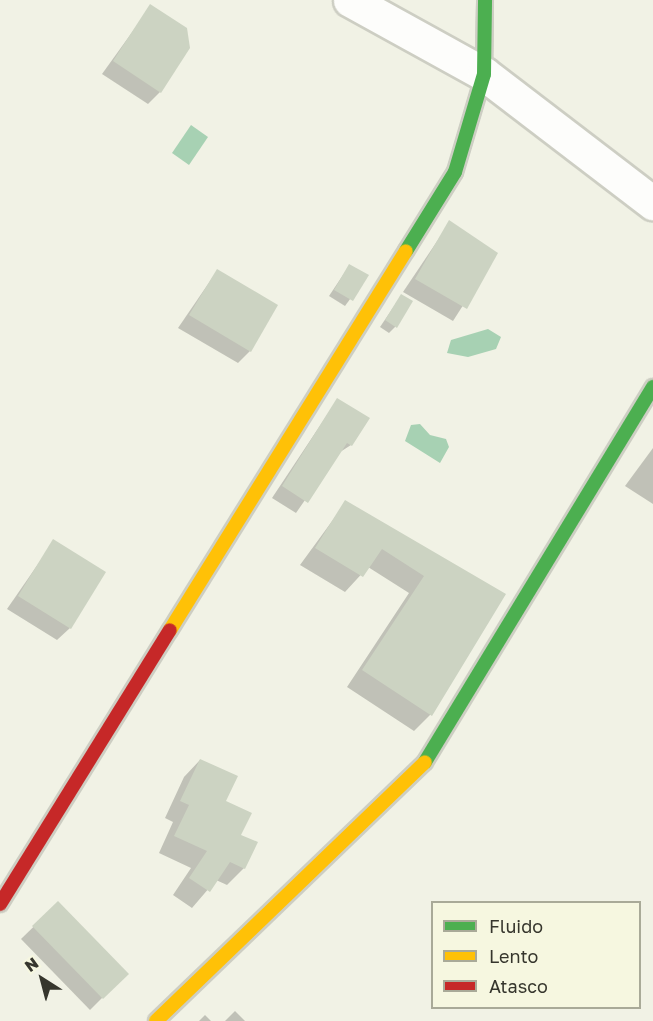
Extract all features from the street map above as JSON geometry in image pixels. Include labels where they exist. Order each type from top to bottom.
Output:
[{"type":"street","points":[[350,0],[483,74],[653,203]]},
{"type":"street","points":[[0,904],[455,172],[483,74],[485,0]]},
{"type":"street","points":[[156,1021],[423,766],[653,387]]},
{"type":"shaded area","points":[[191,125],[208,137],[189,165],[172,153]]},
{"type":"shaded area","points":[[488,329],[501,337],[496,349],[468,357],[447,353],[451,340]]},
{"type":"shaded area","points":[[420,424],[430,435],[446,439],[449,447],[440,463],[405,441],[411,425]]},
{"type":"building","points":[[150,4],[187,28],[190,48],[161,93],[113,61]]},
{"type":"building","points":[[449,220],[498,253],[467,309],[415,279]]},
{"type":"building","points":[[349,264],[369,275],[353,301],[334,290]]},
{"type":"building","points":[[217,269],[278,305],[251,352],[189,315]]},
{"type":"building","points":[[401,294],[413,301],[397,328],[385,320]]},
{"type":"building","points":[[337,398],[370,418],[352,446],[347,443],[308,503],[282,486]]},
{"type":"building","points":[[345,500],[506,594],[432,716],[362,670],[424,576],[382,549],[363,577],[315,548]]},
{"type":"building","points":[[53,539],[106,572],[71,629],[18,596]]},
{"type":"building","points":[[200,759],[238,776],[226,801],[252,813],[241,835],[258,842],[245,869],[230,862],[210,892],[189,878],[207,851],[174,836],[189,805],[180,801]]},
{"type":"building","points":[[58,901],[129,974],[103,999],[32,926]]},
{"type":"traffic: fast","points":[[406,251],[455,172],[484,74],[485,0]]},
{"type":"traffic: fast","points":[[425,762],[653,387]]},
{"type":"traffic: slow","points":[[170,630],[406,251]]},
{"type":"traffic: slow","points":[[156,1021],[425,762]]},
{"type":"traffic: jam","points":[[0,904],[170,630]]}]
